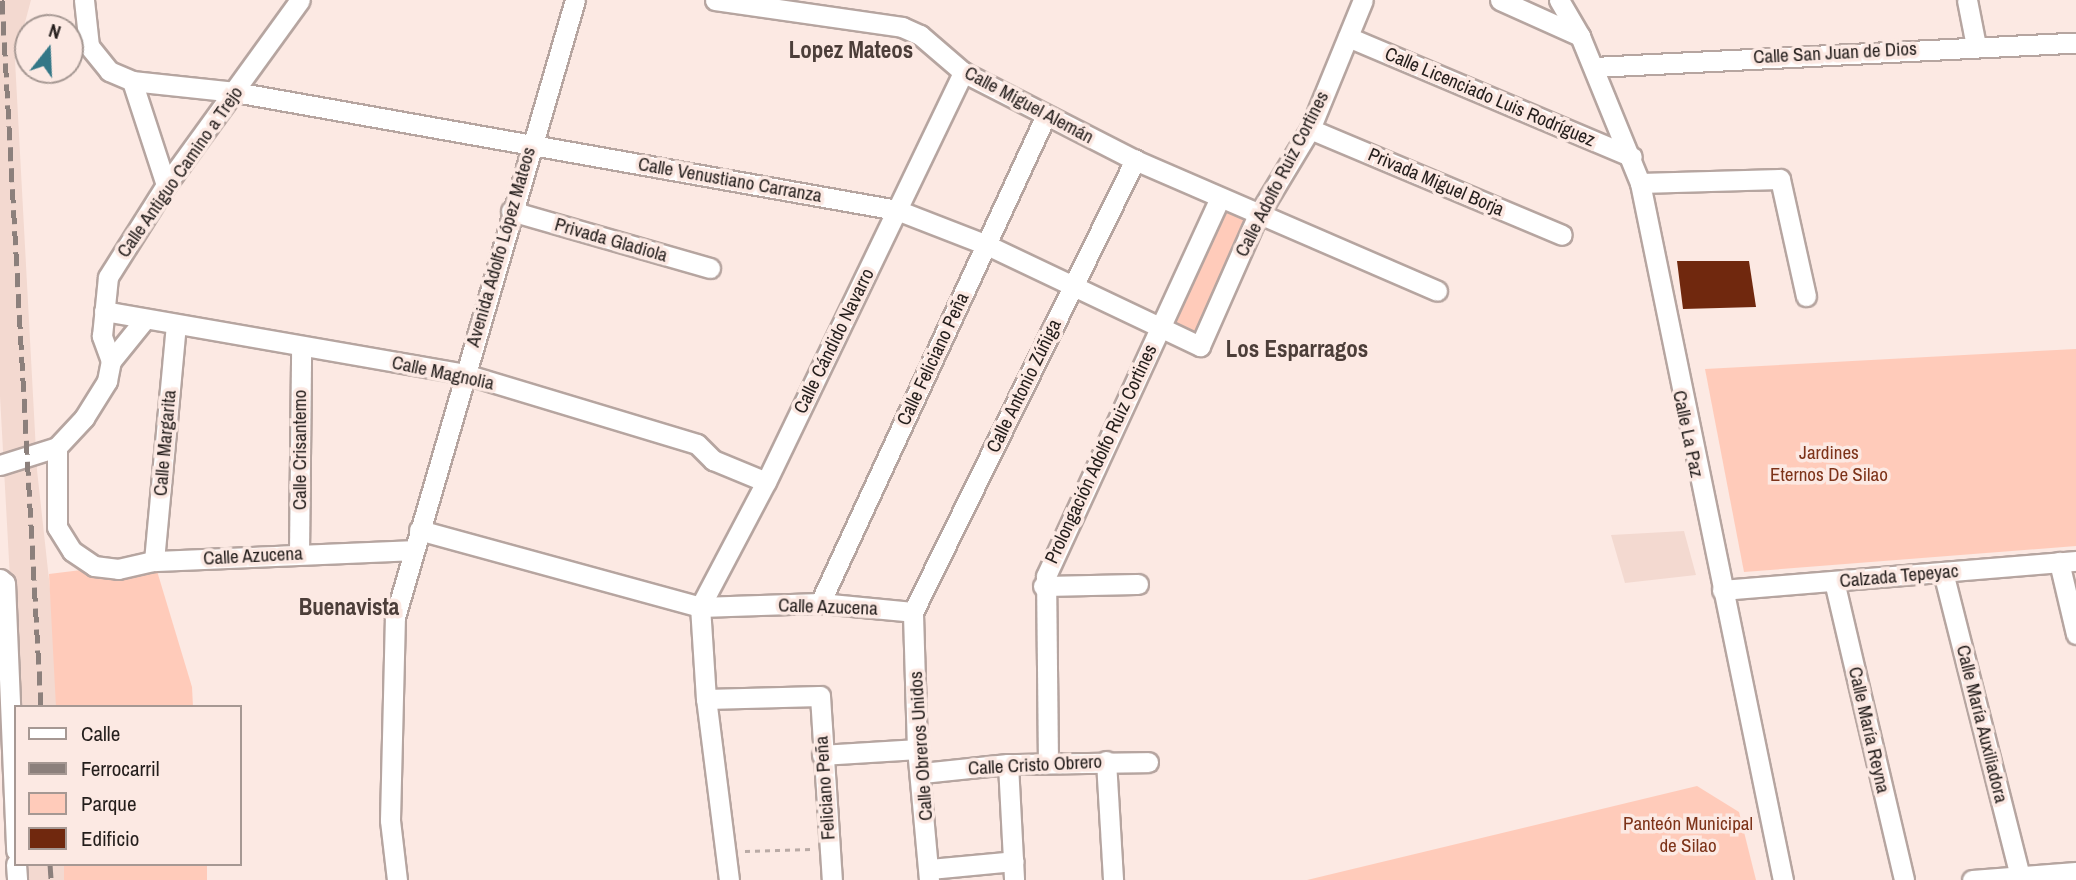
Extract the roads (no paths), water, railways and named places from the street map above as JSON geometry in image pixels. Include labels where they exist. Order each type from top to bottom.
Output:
[{"type":"street","points":[[84,0],[89,46],[109,71],[132,81],[166,186]]},
{"type":"street","name":"Calle Antiguo Camino a Trejo","points":[[111,361],[102,336],[108,277],[166,186],[300,0]]},
{"type":"street","name":"Avenida Adolfo López Mateos","points":[[397,879],[390,820],[395,617],[530,145],[575,0]]},
{"type":"street","name":"Calle Miguel Alemán","points":[[715,0],[902,27],[920,35],[963,72],[1135,160],[1257,217],[1437,291]]},
{"type":"street","name":"Calle Adolfo Ruiz Cortines","points":[[1200,346],[1257,217],[1310,129],[1363,0]]},
{"type":"street","points":[[1500,0],[1580,36]]},
{"type":"street","name":"Calle La Paz","points":[[1559,0],[1594,67],[1632,157],[1640,183],[1721,590],[1783,880]]},
{"type":"street","points":[[1967,0],[1976,46]]},
{"type":"street","name":"Calle Licenciado Luis Rodríguez","points":[[1348,37],[1632,157]]},
{"type":"street","name":"Calle San Juan de Dios","points":[[1594,67],[2076,43]]},
{"type":"street","name":"Calle Cándido Navarro","points":[[700,607],[766,482],[963,72]]},
{"type":"street","name":"Calle Venustiano Carranza","points":[[132,81],[235,92],[897,209],[987,245],[1200,346]]},
{"type":"street","name":"Calle Feliciano Peña","points":[[820,603],[1046,115]]},
{"type":"street","name":"Privada Miguel Borja","points":[[1310,129],[1562,235]]},
{"type":"street","name":"Calle Antonio Zúñiga","points":[[913,612],[1135,160]]},
{"type":"street","points":[[1640,183],[1780,179],[1806,296]]},
{"type":"street","name":"Prolongación Adolfo Ruiz Cortines","points":[[1048,763],[1043,586],[1219,200]]},
{"type":"street","name":"Privada Gladiola","points":[[511,212],[710,268]]},
{"type":"street","name":"Calle Magnolia","points":[[104,311],[465,374],[697,444],[713,460],[766,482]]},
{"type":"street","points":[[0,466],[57,447],[84,418],[107,381],[111,361],[145,318]]},
{"type":"street","name":"Calle Margarita","points":[[154,561],[176,325]]},
{"type":"street","name":"Calle Crisantemo","points":[[299,553],[301,347]]},
{"type":"street","name":"Calle Azucena","points":[[57,447],[57,527],[72,551],[94,566],[118,569],[154,561],[413,550]]},
{"type":"street","name":"Calle Azucena","points":[[419,530],[700,607],[820,603],[913,612]]},
{"type":"street","points":[[2068,562],[2076,634]]},
{"type":"street","name":"Calzada Tepeyac","points":[[1721,590],[2068,562]]},
{"type":"street","name":"Calle María Auxiliadora","points":[[1943,572],[2021,878]]},
{"type":"street","points":[[0,579],[5,583],[14,802]]},
{"type":"street","name":"Calle María Reyna","points":[[1834,581],[1904,880]]},
{"type":"street","points":[[1043,586],[1138,584]]},
{"type":"street","points":[[700,607],[706,699],[729,880]]},
{"type":"street","name":"Calle Obreros Unidos","points":[[913,612],[917,749],[922,773],[930,874]]},
{"type":"street","name":"Feliciano Peña","points":[[706,699],[820,696],[832,880]]},
{"type":"street","points":[[822,755],[917,749]]},
{"type":"street","points":[[1106,761],[1113,880]]},
{"type":"street","name":"Calle Cristo Obrero","points":[[922,773],[1008,764],[1148,762]]},
{"type":"street","points":[[930,874],[1014,871],[1008,764]]},
{"type":"street","points":[[1972,880],[2076,872]]},
{"type":"railway","points":[[2,0],[41,705]]},
{"type":"railway","points":[[50,866],[51,880]]},
{"type":"district","name":"Lopez Mateos","points":[[851,50]]},
{"type":"district","name":"Los Esparragos","points":[[1297,349]]},
{"type":"district","name":"Buenavista","points":[[349,607]]},
{"type":"park label","name":"Jardines Eternos De Silao","points":[[1829,464]]},
{"type":"park label","name":"Panteón Municipal de Silao","points":[[1688,835]]}]
